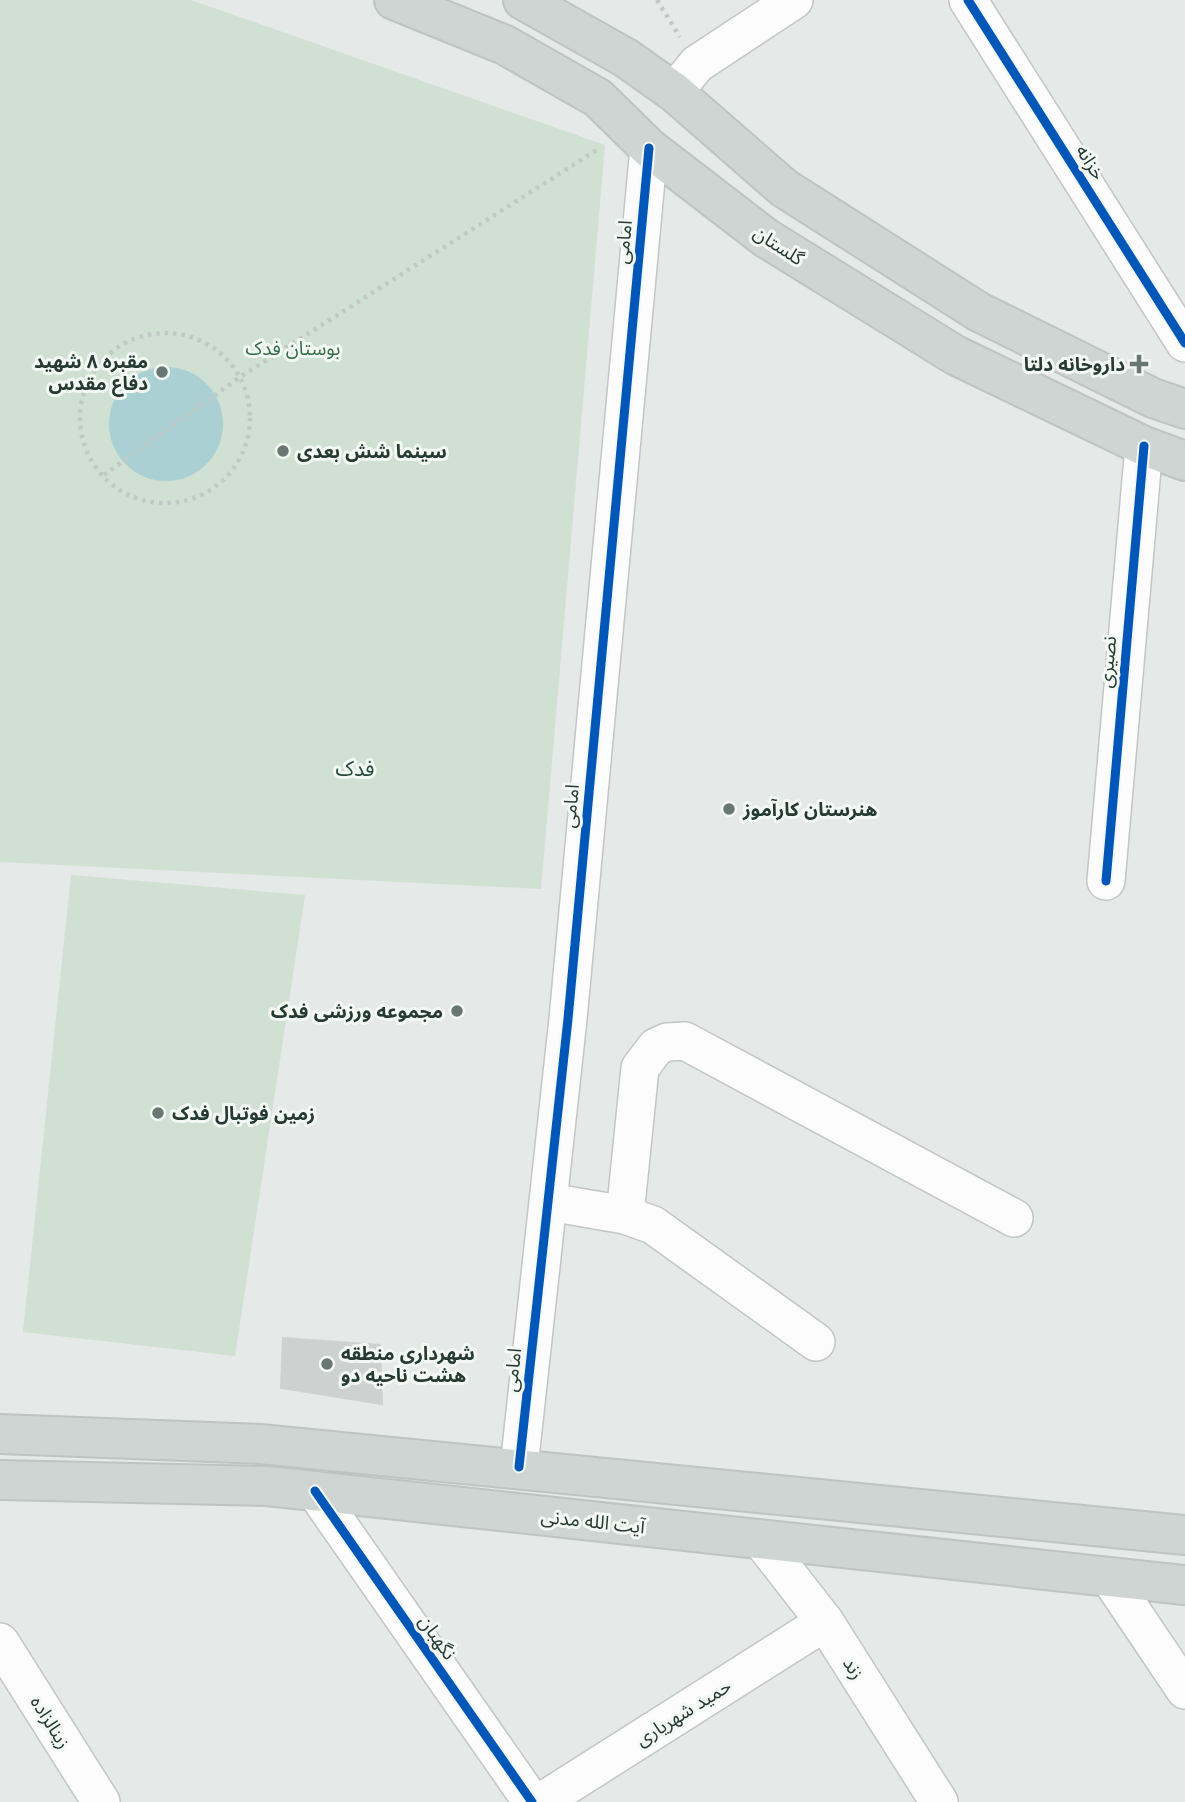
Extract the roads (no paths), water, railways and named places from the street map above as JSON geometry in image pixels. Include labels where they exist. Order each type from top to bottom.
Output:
[{"type":"main road","name":"گلستان","points":[[394,0],[505,46],[598,98],[649,148],[766,238],[955,355],[1144,446],[1185,461]]},
{"type":"main road","points":[[523,0],[626,58],[674,92],[784,188],[979,312],[1153,398],[1185,409]]},
{"type":"main road","points":[[649,148],[674,92]]},
{"type":"main road","points":[[0,1434],[260,1444],[519,1467],[1185,1535]]},
{"type":"main road","points":[[514,1513],[519,1467]]},
{"type":"main road","name":"آیت الله مدنی","points":[[0,1480],[267,1486],[1185,1586]]},
{"type":"street","points":[[674,92],[697,64],[794,0]]},
{"type":"street","name":"خزانه","points":[[968,0],[1185,343]]},
{"type":"street","name":"امامی","points":[[519,1467],[549,1202],[649,148]]},
{"type":"street","name":"نصیری","points":[[1106,881],[1144,446]]},
{"type":"street","points":[[625,1215],[640,1068],[656,1047],[667,1042],[685,1041],[1014,1218]]},
{"type":"street","points":[[549,1202],[625,1215],[653,1225],[816,1342]]},
{"type":"street","name":"نگهبان","points":[[315,1491],[532,1802]]},
{"type":"street","name":"زند","points":[[761,1539],[825,1622],[939,1802]]},
{"type":"street","points":[[1109,1577],[1185,1690]]},
{"type":"street","name":"حمید شهریاری","points":[[541,1802],[825,1622]]},
{"type":"street","name":"زینالزاده","points":[[0,1642],[101,1802]]},
{"type":"water","points":[[166,367],[188,371],[206,384],[219,402],[223,424],[219,446],[206,464],[188,477],[166,481],[144,477],[126,464],[113,446],[109,424],[113,402],[126,384],[144,371]]},
{"type":"place","name":"داروخانه دلتا","points":[[1139,364]]},
{"type":"place","name":"مقبره ۸ شهید دفاع مقدس","points":[[162,372]]},
{"type":"place","name":"سینما شش بعدی","points":[[283,451]]},
{"type":"place","name":"هنرستان کارآموز","points":[[729,809]]},
{"type":"place","name":"مجموعه ورزشی فدک","points":[[457,1011]]},
{"type":"place","name":"زمین فوتبال فدک","points":[[158,1113]]},
{"type":"place","name":"شهرداری منطقه هشت ناحیه دو","points":[[327,1364]]},
{"type":"district","name":"فدک","points":[[355,768]]},
{"type":"park label","name":"بوستان فدک","points":[[293,348]]}]
